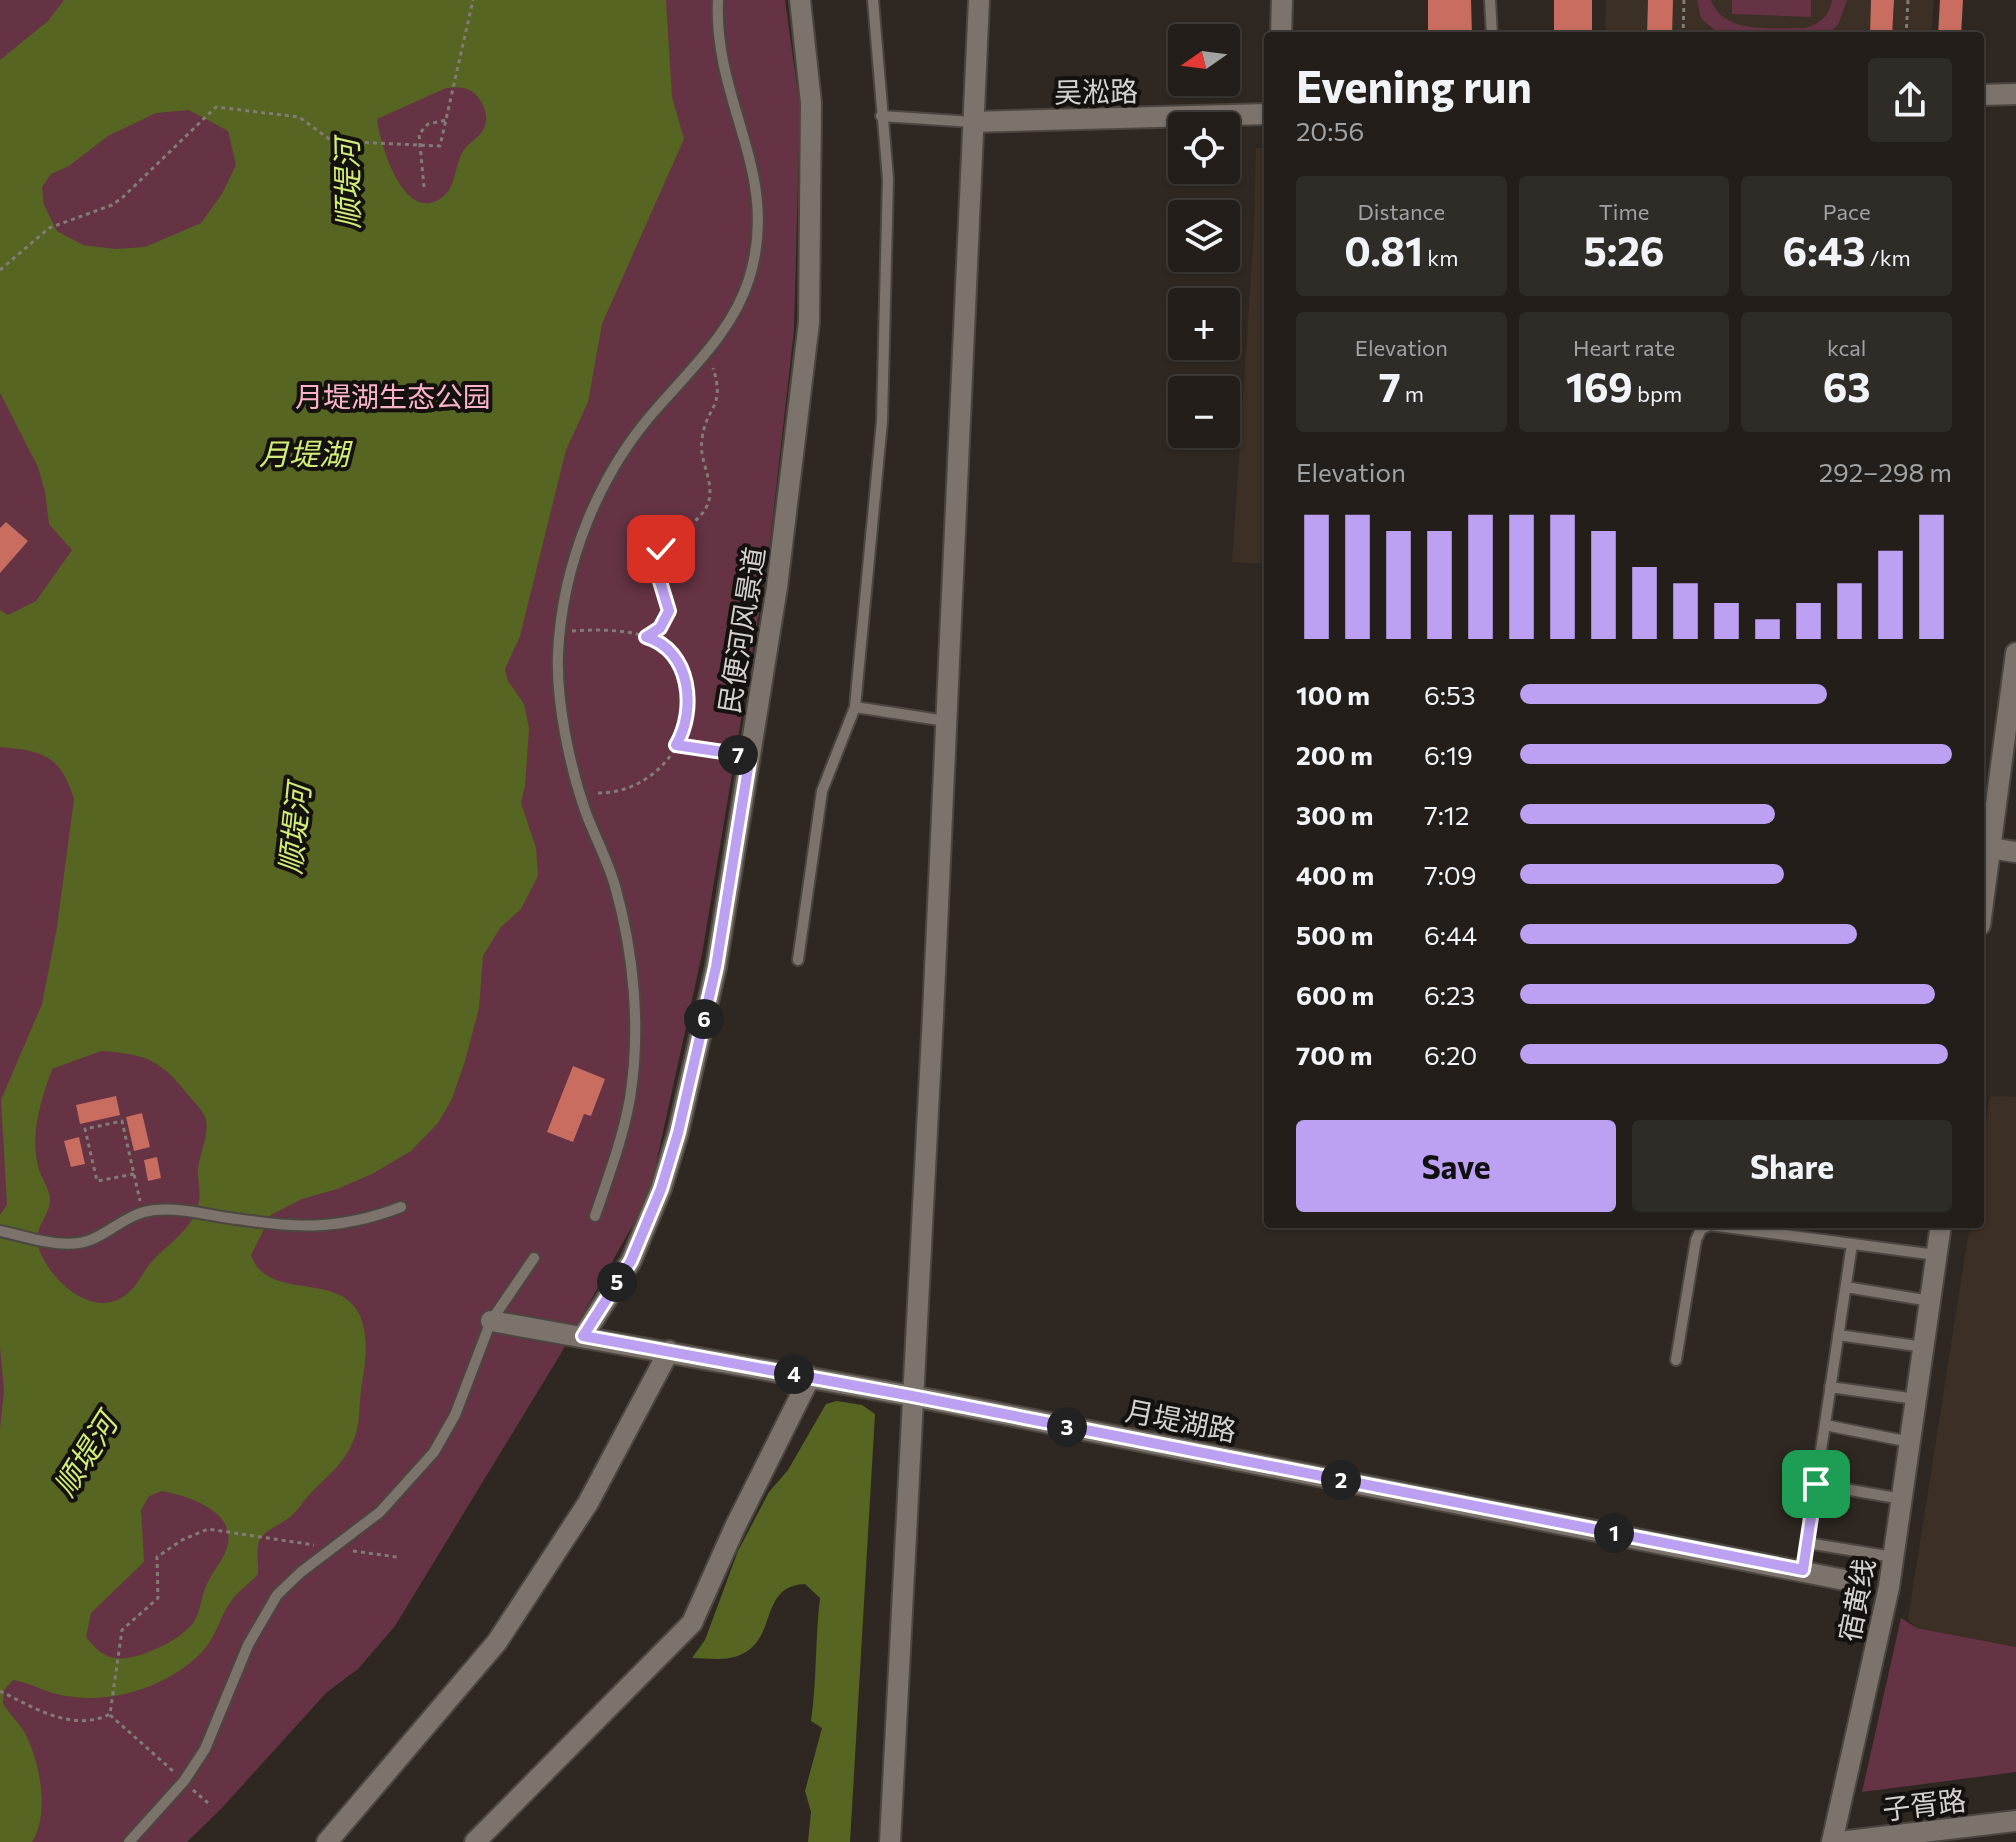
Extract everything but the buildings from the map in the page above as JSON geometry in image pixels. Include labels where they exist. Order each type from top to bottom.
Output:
[{"type":"street","name":"民便河风景道","points":[[583,1336],[631,1261],[661,1189],[674,1147],[716,967],[777,587],[809,322],[811,103],[800,0]]},
{"type":"street","points":[[890,1842],[979,0]]},
{"type":"street","points":[[1281,32],[1282,0]]},
{"type":"street","points":[[1984,95],[2016,94]]},
{"type":"street","name":"吴淞路","points":[[973,122],[1264,114]]},
{"type":"street","points":[[2016,653],[1985,848],[2016,852]]},
{"type":"street","name":"宿黄线","points":[[1832,1842],[1893,1557],[1940,1228]]},
{"type":"street","name":"月堤湖路","points":[[491,1321],[912,1396],[1860,1583]]},
{"type":"street","points":[[327,1842],[497,1642],[588,1503],[669,1351]]},
{"type":"street","points":[[475,1842],[692,1623],[810,1377]]},
{"type":"street","name":"子胥路","points":[[1839,1842],[2016,1821]]},
{"type":"lane","points":[[595,1216],[630,1099],[635,1038],[632,971],[614,883],[580,793],[564,717],[558,656],[560,631],[573,564],[598,493],[629,443],[707,352],[736,310],[749,280],[760,225],[757,185],[720,49],[718,0]]},
{"type":"lane","points":[[798,960],[822,791],[855,707],[882,421],[888,179],[873,0]]},
{"type":"lane","points":[[1490,0],[1492,32]]},
{"type":"lane","points":[[881,116],[973,122]]},
{"type":"lane","points":[[855,707],[946,721]]},
{"type":"lane","points":[[0,1231],[61,1243],[94,1239],[142,1212],[182,1211],[293,1227],[345,1224],[401,1207]]},
{"type":"lane","points":[[1676,1360],[1696,1240],[1703,1228]]},
{"type":"lane","points":[[1732,1228],[1936,1255]]},
{"type":"lane","points":[[1803,1570],[1852,1244]]},
{"type":"lane","points":[[129,1842],[184,1781],[205,1749],[248,1645],[277,1595],[301,1572],[380,1512],[434,1452],[455,1415],[491,1321],[534,1258]]},
{"type":"lane","points":[[1846,1287],[1930,1301]]},
{"type":"lane","points":[[1838,1335],[1924,1347]]},
{"type":"lane","points":[[1830,1387],[1916,1399]]},
{"type":"lane","points":[[1825,1425],[1910,1442]]},
{"type":"lane","points":[[1816,1484],[1902,1499]]},
{"type":"lane","points":[[1807,1543],[1893,1557]]},
{"type":"path","points":[[0,270],[49,228],[112,205],[216,107],[299,117],[332,141],[440,146],[473,0]]},
{"type":"path","points":[[1683,32],[1684,0]]},
{"type":"path","points":[[1906,32],[1908,0]]},
{"type":"path","points":[[424,187],[418,145],[422,128],[446,120]]},
{"type":"path","points":[[646,637],[660,628],[669,611],[659,578],[661,549],[703,513],[711,489],[703,462],[702,439],[719,395],[707,352]]},
{"type":"path","points":[[560,631],[603,628],[646,637],[666,646],[684,677],[688,712],[683,733],[664,766],[644,783],[607,793],[580,793]]},
{"type":"path","points":[[676,745],[750,756]]},
{"type":"path","points":[[134,1174],[97,1181],[85,1129],[122,1121],[134,1174],[142,1212]]},
{"type":"path","points":[[110,1714],[122,1630],[158,1598],[157,1557],[182,1540],[208,1529],[285,1541]]},
{"type":"path","points":[[0,1691],[47,1715],[87,1721],[110,1714]]},
{"type":"path","points":[[110,1714],[208,1803]]},
{"type":"shaded area","points":[[1606,0],[1934,0],[1931,32],[1605,32]]},
{"type":"shaded area","points":[[1256,148],[1264,148],[1264,564],[1232,562],[1254,230]]},
{"type":"shaded area","points":[[1990,1096],[2016,1097],[2016,1647],[1917,1628],[1908,1619],[1969,1228],[1984,1228],[1984,1134]]},
{"type":"green space","name":"月堤湖生态公园","points":[[0,0],[785,0],[800,108],[794,330],[769,552],[702,954],[649,1196],[560,1355],[395,1626],[358,1669],[327,1692],[187,1842],[0,1842]]},
{"type":"green space","points":[[1697,0],[1711,0],[1727,19],[1738,24],[1805,28],[1827,14],[1832,0],[1847,0],[1838,25],[1830,32],[1717,32],[1701,18]]},
{"type":"green space","points":[[1732,0],[1811,0],[1811,17],[1732,14]]},
{"type":"green space","points":[[1901,1618],[1917,1628],[2016,1647],[2016,1772],[1862,1792]]},
{"type":"water","name":"月堤湖","points":[[64,0],[666,0],[672,97],[684,139],[602,324],[588,402],[566,450],[520,636],[505,669],[508,681],[524,704],[529,728],[521,803],[536,848],[538,876],[521,909],[500,928],[483,956],[479,1008],[452,1099],[438,1123],[411,1151],[372,1174],[302,1199],[271,1215],[251,1255],[263,1273],[281,1281],[344,1297],[359,1313],[366,1340],[354,1440],[342,1461],[296,1512],[261,1538],[258,1574],[235,1596],[206,1647],[187,1665],[156,1684],[120,1695],[84,1698],[59,1695],[13,1680],[4,1690],[3,1703],[25,1733],[35,1758],[42,1803],[41,1817],[32,1842],[0,1842],[0,1429],[4,1391],[0,1347],[0,1215],[7,1205],[1,1100],[42,1004],[57,927],[74,799],[63,773],[48,758],[0,747],[0,610],[8,615],[36,601],[72,550],[49,524],[38,467],[0,393],[0,60],[48,21]],"holes":[[[446,88],[470,90],[483,104],[486,116],[482,132],[461,155],[448,191],[431,203],[418,201],[397,180],[383,146],[377,119]],[[189,110],[228,131],[236,165],[222,194],[201,223],[145,247],[115,249],[83,245],[57,231],[44,205],[42,187],[51,174],[69,166],[108,136],[156,113]],[[101,1051],[141,1057],[169,1074],[206,1120],[198,1166],[199,1199],[194,1217],[150,1263],[132,1289],[115,1301],[102,1303],[88,1300],[63,1285],[45,1261],[37,1242],[50,1198],[36,1157],[36,1131],[52,1069]],[[162,1491],[207,1507],[224,1522],[228,1544],[210,1577],[196,1619],[187,1630],[169,1643],[146,1653],[134,1657],[110,1657],[95,1648],[86,1637],[91,1613],[144,1562],[141,1510],[149,1496]]]},
{"type":"water","points":[[837,1401],[862,1405],[875,1414],[850,1842],[808,1842],[811,1812],[805,1791],[822,1728],[811,1721],[820,1598],[805,1584],[791,1587],[781,1593],[774,1603],[761,1636],[742,1654],[730,1658],[692,1658],[705,1640],[738,1551],[769,1492],[788,1470],[826,1404]]},
{"type":"route","points":[[661,549],[659,578],[669,611],[660,628],[646,637],[666,646],[684,677],[689,696],[688,712],[683,733],[676,745],[720,754],[750,756],[716,967],[678,1133],[661,1189],[631,1261],[583,1336],[912,1396],[1803,1570],[1816,1484]]},
{"type":"water label","name":"顺堤河","points":[[346,184]]},
{"type":"water label","name":"顺堤河","points":[[293,829]]},
{"type":"water label","name":"顺堤河","points":[[84,1454]]}]
